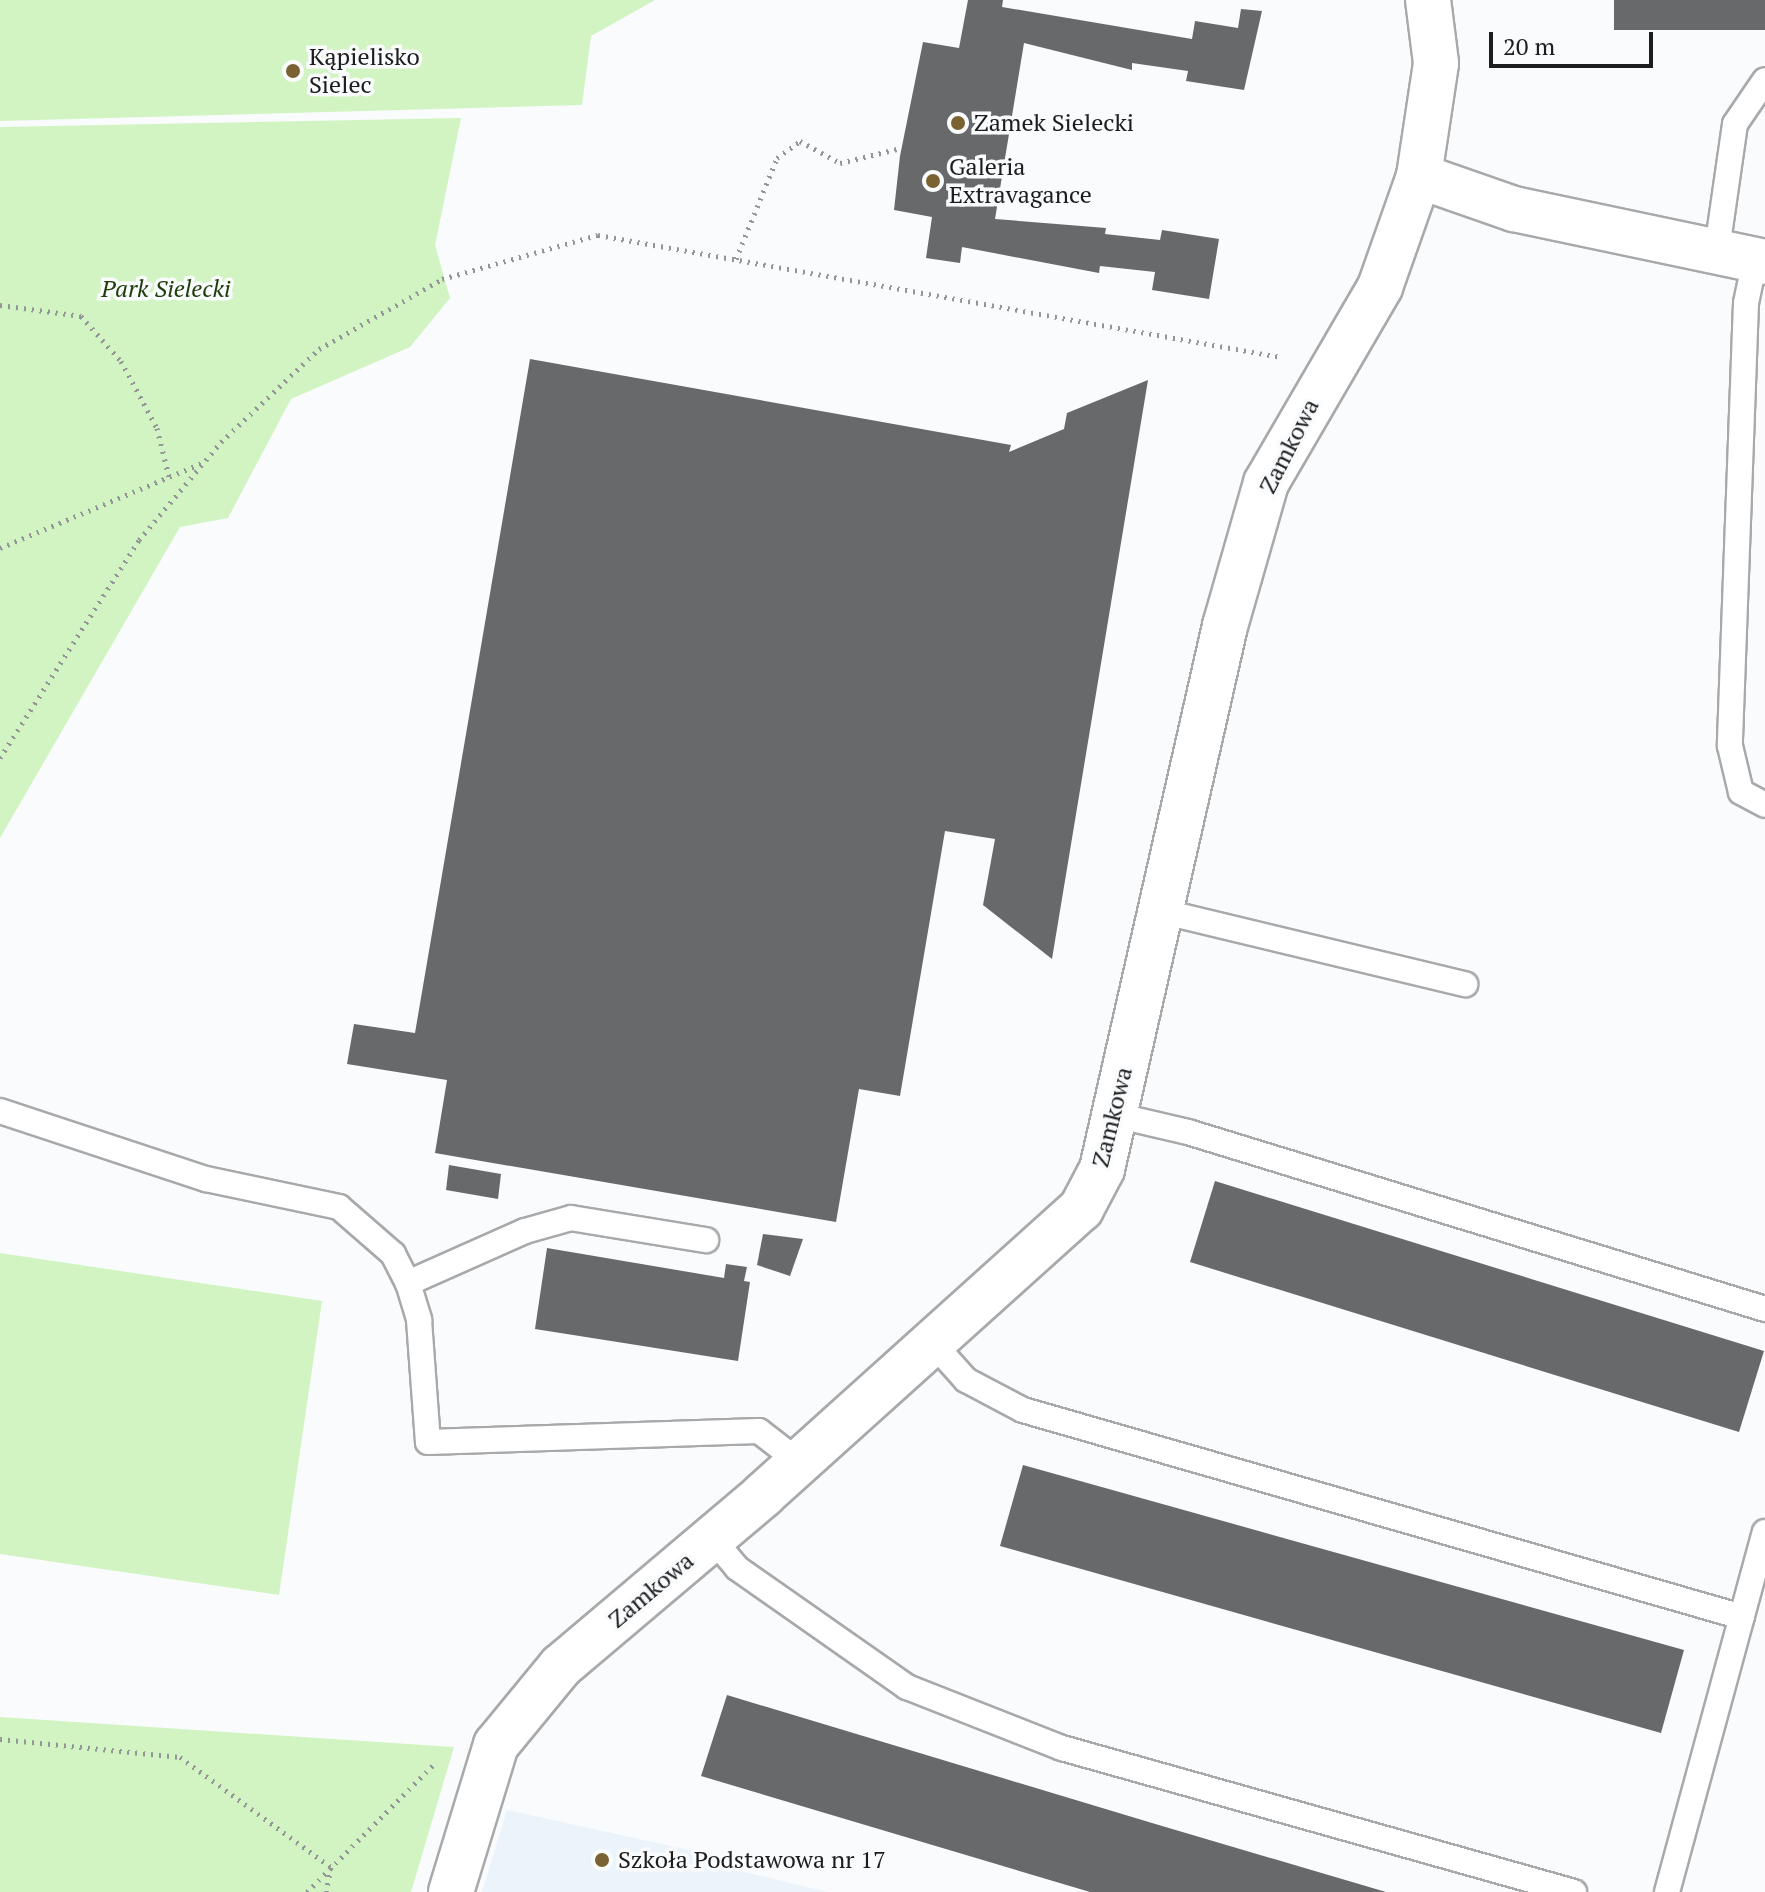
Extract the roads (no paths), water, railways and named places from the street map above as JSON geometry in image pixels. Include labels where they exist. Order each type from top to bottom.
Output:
[{"type":"street","name":"Zamkowa","points":[[451,1892],[496,1745],[561,1666],[799,1462],[1081,1209],[1102,1169],[1225,626],[1266,483],[1326,375],[1380,287],[1419,176],[1436,63],[1428,0]]},
{"type":"street","points":[[1419,176],[1514,209],[1745,259]]},
{"type":"lane","points":[[1765,80],[1735,124],[1746,303],[1730,746],[1741,792],[1765,805]]},
{"type":"lane","points":[[1160,911],[1465,984]]},
{"type":"lane","points":[[0,1111],[206,1179],[339,1207],[393,1254],[408,1283],[419,1320],[428,1442],[759,1431],[799,1462]]},
{"type":"lane","points":[[1115,1115],[1188,1132],[1765,1309]]},
{"type":"lane","points":[[408,1283],[525,1231],[571,1218],[706,1240]]},
{"type":"lane","points":[[932,1342],[966,1380],[1023,1410],[1742,1617]]},
{"type":"lane","points":[[1667,1892],[1765,1532]]},
{"type":"lane","points":[[712,1538],[737,1568],[907,1687],[1062,1748],[1574,1892]]},
{"type":"place","name":"Kąpielisko Sielec","points":[[293,71]]},
{"type":"place","name":"Zamek Sielecki","points":[[958,123]]},
{"type":"place","name":"Galeria Extravagance","points":[[933,181]]},
{"type":"place","name":"Szkoła Podstawowa nr 17","points":[[602,1860]]},
{"type":"park label","name":"Park Sielecki","points":[[166,289]]}]
